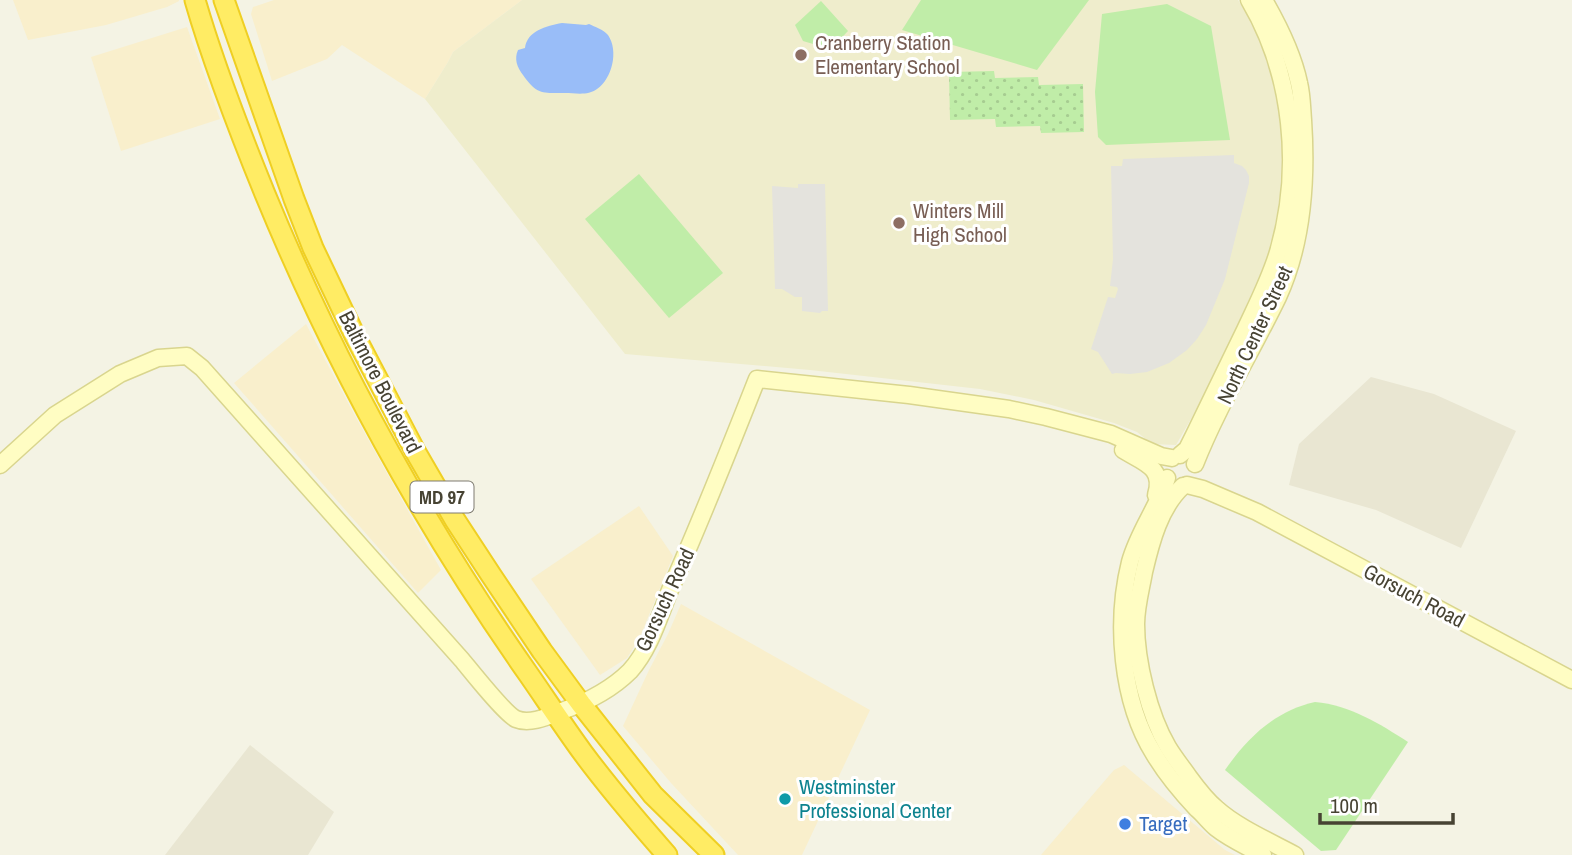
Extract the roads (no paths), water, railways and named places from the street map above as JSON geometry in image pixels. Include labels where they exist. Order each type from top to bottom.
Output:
[{"type":"highway","name":"Baltimore Boulevard","points":[[217,1],[302,221],[335,295],[415,451],[455,520],[542,651],[581,704],[653,794],[714,855]]},
{"type":"highway","name":"Baltimore Boulevard","points":[[217,1],[236,124],[291,258],[383,442],[418,505],[502,637],[581,750],[628,811],[667,855]]},
{"type":"street","name":"North Center Street","points":[[1249,0],[1275,56],[1290,135],[1287,204],[1278,252],[1264,289],[1194,435],[1187,449],[1171,466],[1163,491],[1132,555],[1124,597],[1122,644],[1130,694],[1154,754],[1185,796],[1216,828],[1263,855]]},
{"type":"street","name":"North Center Street","points":[[1196,466],[1207,435],[1278,296],[1294,252],[1303,194],[1305,155],[1299,84],[1284,40],[1264,0]]},
{"type":"street","name":"Gorsuch Road","points":[[0,465],[55,415],[120,374],[158,358],[187,356],[202,368],[509,714],[516,719],[533,720],[581,704],[598,695],[632,668],[643,651],[707,508],[757,379],[969,402],[1034,414],[1111,435],[1161,456],[1171,466]]},
{"type":"street","name":"Gorsuch Road","points":[[1084,428],[1107,443],[1159,466],[1171,466]]},
{"type":"street","points":[[1123,450],[1158,474],[1158,487],[1142,531]]},
{"type":"street","points":[[1185,485],[1172,483],[1171,466],[1189,457],[1196,466],[1195,477],[1185,485],[1176,492],[1160,521],[1149,552],[1139,602],[1136,623],[1144,687],[1167,747],[1199,790],[1217,810],[1294,855]]},
{"type":"street","name":"Gorsuch Road","points":[[1196,466],[1208,479],[1257,512]]},
{"type":"street","name":"Gorsuch Road","points":[[1185,485],[1203,489],[1257,512],[1572,680]]},
{"type":"street","points":[[1149,552],[1176,507],[1187,496],[1201,495],[1235,503]]},
{"type":"water","points":[[562,23],[589,24],[604,31],[611,42],[613,56],[610,72],[607,79],[590,93],[541,92],[528,82],[519,69],[517,53],[525,48],[529,37],[544,28]]},
{"type":"place","name":"Cranberry Station Elementary School","points":[[801,55]]},
{"type":"place","name":"Winters Mill High School","points":[[899,223]]},
{"type":"place","name":"Westminster Professional Center","points":[[785,799]]},
{"type":"place","name":"Target","points":[[1125,824]]}]
